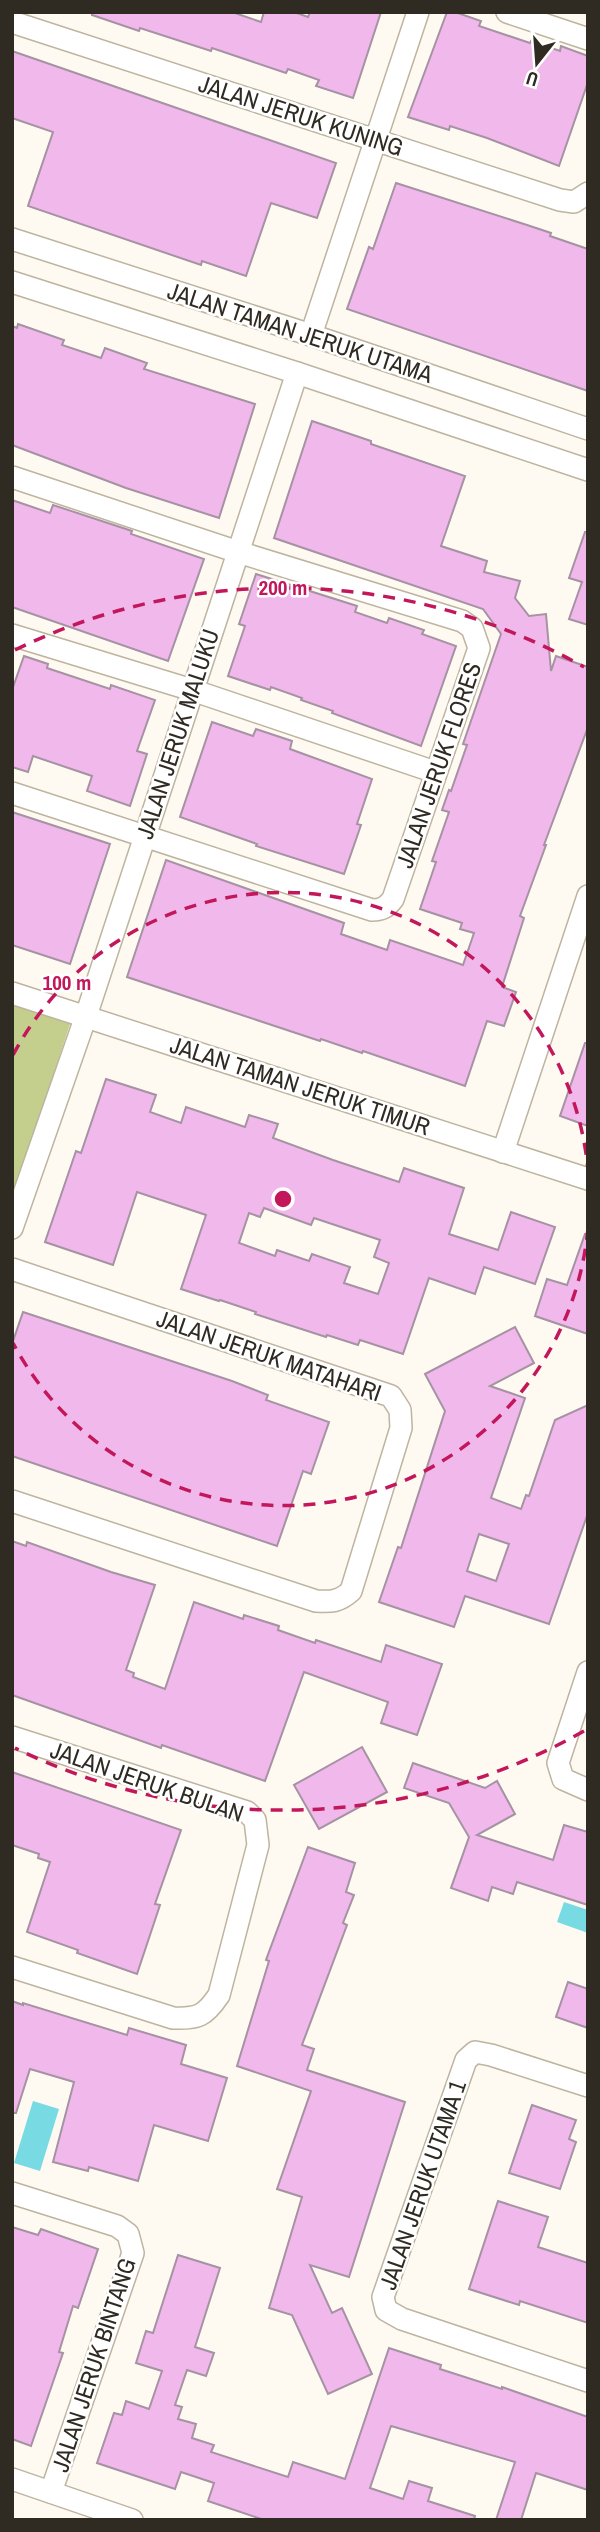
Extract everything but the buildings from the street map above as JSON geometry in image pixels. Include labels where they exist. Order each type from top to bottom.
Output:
[{"type":"street","points":[[311,335],[418,12]]},
{"type":"street","points":[[507,12],[588,39]]},
{"type":"street","name":"JALAN JERUK KUNING","points":[[12,22],[560,200],[574,202],[588,192]]},
{"type":"street","name":"JALAN TAMAN JERUK UTAMA","points":[[12,239],[311,335],[588,429]]},
{"type":"street","name":"JALAN TAMAN JERUK UTAMA","points":[[12,282],[588,470]]},
{"type":"street","name":"JALAN JERUK MALUKU","points":[[12,1228],[86,1016],[297,373]]},
{"type":"street","name":"JALAN JERUK FLORES","points":[[12,477],[239,552],[462,621],[472,628],[479,648],[393,899],[388,906],[380,910],[12,793]]},
{"type":"street","points":[[12,635],[192,690],[435,772]]},
{"type":"street","points":[[503,1152],[588,896]]},
{"type":"street","name":"JALAN TAMAN JERUK TIMUR","points":[[12,993],[588,1179]]},
{"type":"street","name":"JALAN JERUK MATAHARI","points":[[12,1269],[391,1396],[400,1410],[401,1428],[351,1591],[334,1602],[316,1601],[12,1501]]},
{"type":"street","points":[[588,1672],[558,1763],[563,1779],[588,1790]]},
{"type":"street","name":"JALAN JERUK BULAN","points":[[12,1737],[247,1812],[255,1820],[258,1845],[219,1995],[210,2008],[193,2019],[173,2018],[12,1966]]},
{"type":"street","name":"JALAN JERUK UTAMA 1","points":[[588,2086],[491,2055],[475,2052],[466,2060],[383,2297],[386,2310],[402,2319],[588,2381]]},
{"type":"street","name":"JALAN JERUK BINTANG","points":[[12,2193],[117,2226],[128,2234],[134,2253],[51,2492]]},
{"type":"street","points":[[12,2479],[132,2520]]},
{"type":"green space","points":[[12,996],[73,1015],[12,1201]]},
{"type":"water","points":[[564,1902],[588,1910],[588,1933],[557,1922]]},
{"type":"water","points":[[33,2101],[59,2109],[40,2171],[14,2163]]}]
